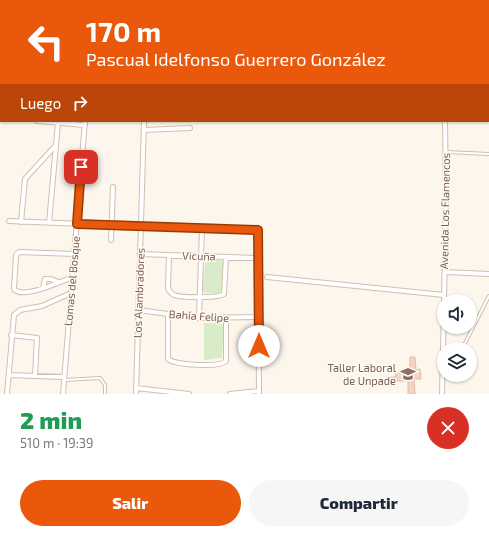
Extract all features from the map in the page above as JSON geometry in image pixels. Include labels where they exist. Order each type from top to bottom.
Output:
[{"type":"street","points":[[49,223],[58,122],[85,123]]},
{"type":"street","name":"Los Alambradores","points":[[136,394],[144,122]]},
{"type":"street","name":"Avenida Los Flamencos","points":[[444,294],[445,122]]},
{"type":"street","name":"Lomas del Bosque","points":[[63,394],[85,123]]},
{"type":"street","points":[[144,130],[190,128]]},
{"type":"street","points":[[21,222],[25,179],[56,144]]},
{"type":"street","points":[[111,240],[113,187]]},
{"type":"street","points":[[9,221],[111,226],[258,230],[259,392],[230,394]]},
{"type":"street","points":[[199,318],[202,229]]},
{"type":"street","points":[[73,277],[28,293],[18,292],[14,289],[16,255],[21,251],[75,254]]},
{"type":"street","name":"Vicuña","points":[[140,254],[258,258]]},
{"type":"street","points":[[170,255],[168,288],[170,292],[175,295],[200,297],[220,296],[224,294],[226,257]]},
{"type":"street","points":[[445,272],[489,274]]},
{"type":"street","points":[[267,277],[444,294]]},
{"type":"street","points":[[43,288],[45,279],[52,279],[58,282]]},
{"type":"street","points":[[7,394],[12,319],[18,311],[42,306],[71,293]]},
{"type":"street","name":"Bahía Felipe","points":[[138,310],[199,318],[226,319],[259,317]]},
{"type":"street","points":[[168,315],[168,357],[173,362],[199,365],[222,364],[228,358],[226,319]]},
{"type":"street","points":[[11,336],[37,338],[35,376]]},
{"type":"street","points":[[9,375],[64,378]]},
{"type":"street","name":"Avenida Los Flamencos","points":[[442,382],[442,394]]},
{"type":"street","points":[[136,388],[169,393],[189,394]]},
{"type":"lane","points":[[446,152],[489,154]]},
{"type":"lane","points":[[466,342],[489,296]]},
{"type":"lane","points":[[64,378],[100,378],[104,385],[105,394]]},
{"type":"green space","points":[[206,259],[221,260],[223,263],[222,290],[219,293],[205,293],[202,290]]},
{"type":"green space","points":[[204,323],[221,323],[224,326],[222,358],[204,360]]},
{"type":"building","name":"Taller Laboral de Unpade","points":[[410,357],[415,357],[416,370],[420,369],[421,379],[414,379],[415,394],[408,394],[408,381],[386,381],[386,377],[396,377],[395,371],[410,370]]},
{"type":"place","name":"Taller Laboral de Unpade","points":[[408,374]]},
{"type":"route","points":[[81,167],[77,224],[258,230],[259,346]]}]
